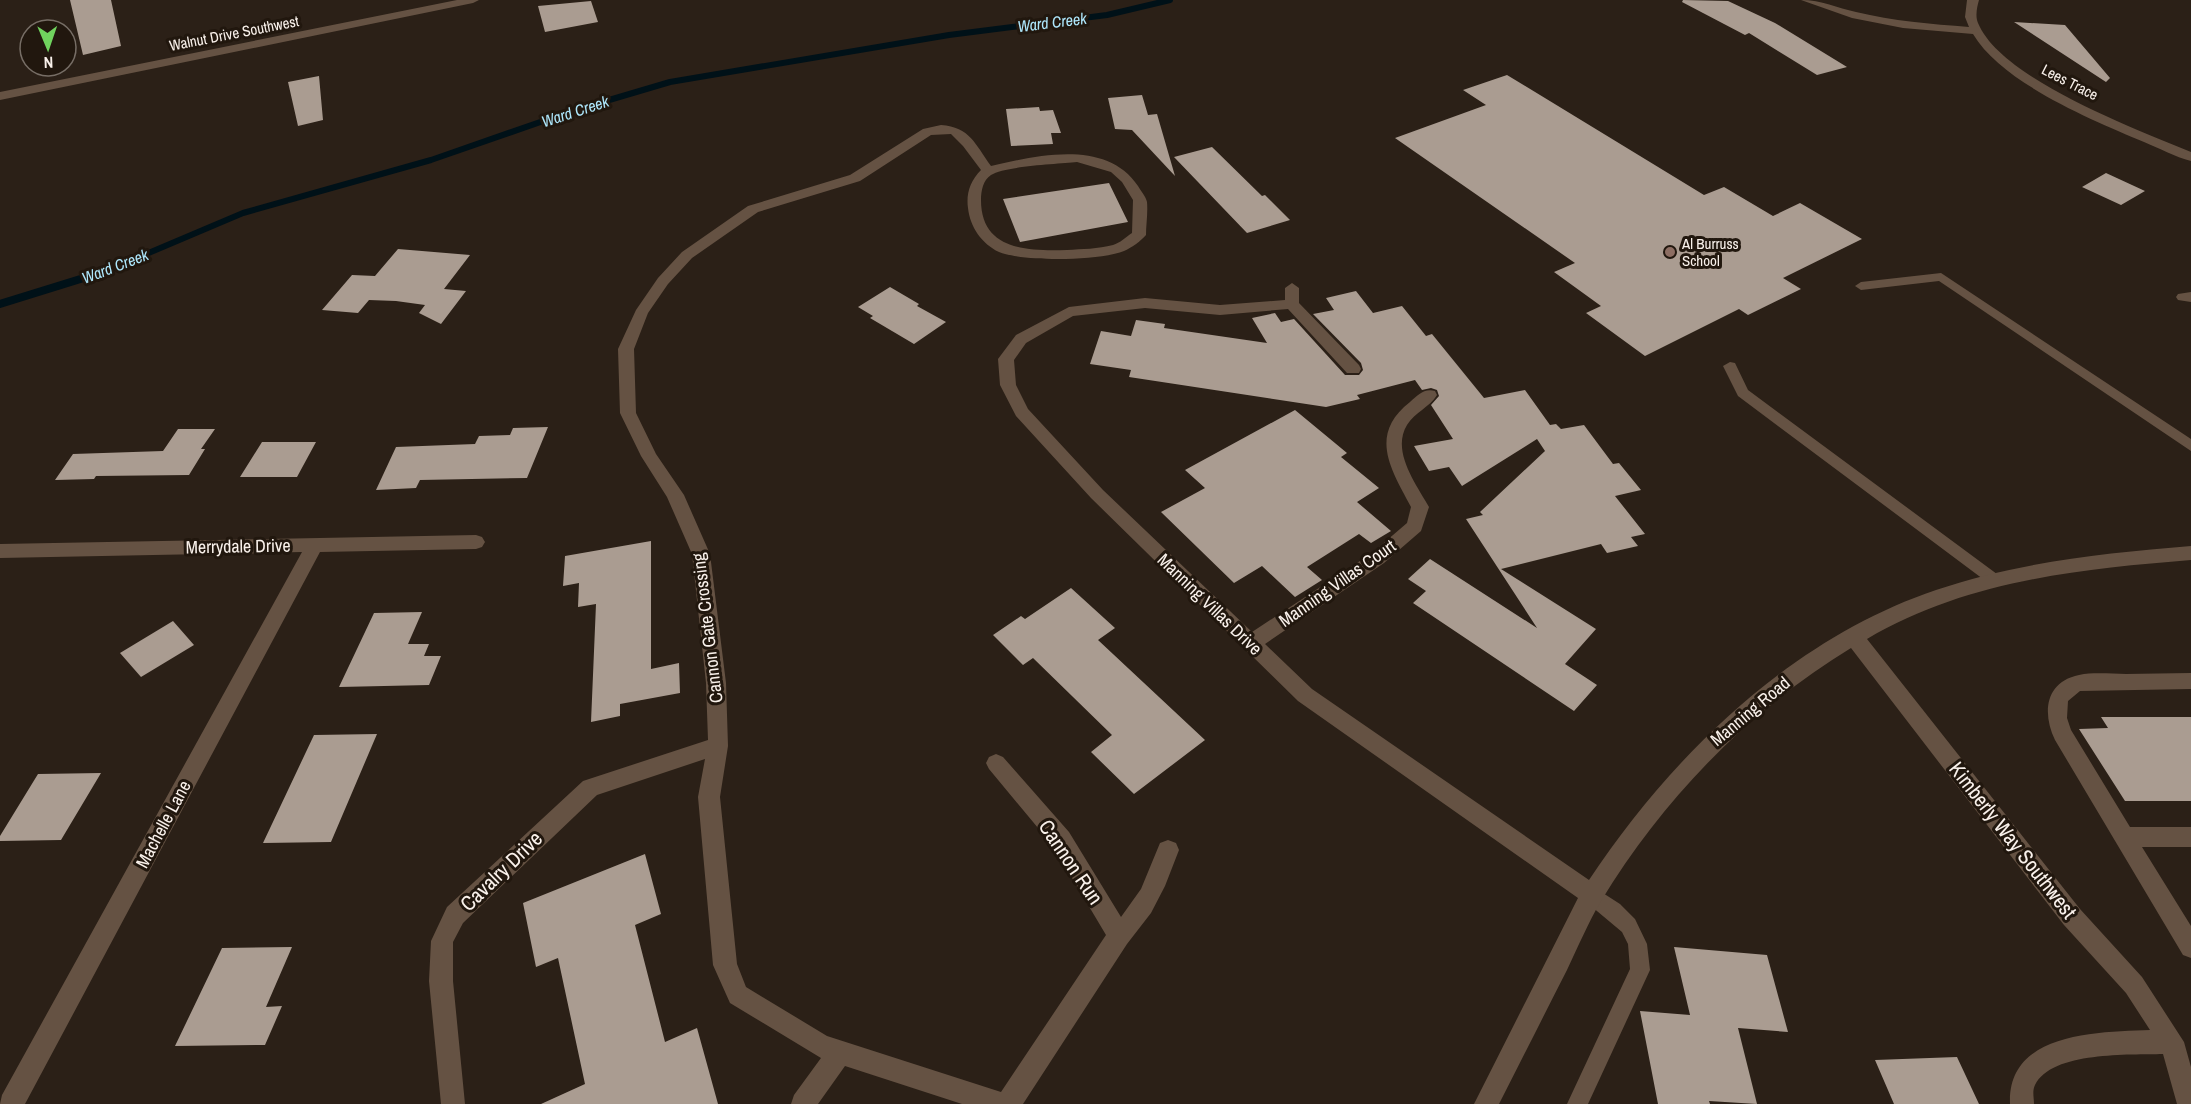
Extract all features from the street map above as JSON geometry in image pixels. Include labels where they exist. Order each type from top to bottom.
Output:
[{"type":"street","name":"Walnut Drive Southwest","points":[[0,96],[473,0]]},
{"type":"street","points":[[1807,0],[1852,15],[1903,25],[1975,31],[1971,20],[1973,0]]},
{"type":"street","name":"Lees Trace","points":[[1975,31],[2003,61],[2038,86],[2191,157]]},
{"type":"street","name":"Cannon Gate Crossing","points":[[988,171],[969,143],[955,130],[941,129],[927,132],[855,178],[753,209],[687,255],[663,281],[641,313],[626,349],[628,413],[649,456],[675,495],[701,554],[716,683],[718,746],[710,797],[725,965],[738,995],[821,1046],[1000,1104]]},
{"type":"street","points":[[1058,159],[1077,159],[1105,164],[1116,169],[1127,180],[1140,200],[1139,235],[1118,249],[1051,254],[1005,250],[987,237],[977,223],[974,193],[988,171],[1058,159]]},
{"type":"street","name":"Manning Villas Drive","points":[[1353,369],[1292,296],[1220,310],[1145,303],[1069,312],[1021,339],[1006,359],[1008,385],[1022,412],[1097,494],[1305,695],[1592,896]]},
{"type":"street","name":"Manning Villas Court","points":[[1251,644],[1378,558],[1415,526],[1420,507],[1394,459],[1394,432],[1408,410],[1429,395]]},
{"type":"street","name":"Merrydale Drive","points":[[0,551],[476,542]]},
{"type":"street","name":"Machelle Lane","points":[[11,1104],[315,544]]},
{"type":"street","name":"Manning Road","points":[[1486,1104],[1592,896],[1638,828],[1679,777],[1709,744],[1750,707],[1798,672],[1854,637],[1891,616],[1925,601],[1958,590],[2080,564],[2191,554]]},
{"type":"street","name":"Kimberly Way Southwest","points":[[1854,637],[2072,917],[2134,985],[2172,1042],[2189,1104]]},
{"type":"street","points":[[2191,681],[2080,683],[2066,688],[2057,699],[2056,716],[2062,734],[2191,947]]},
{"type":"street","name":"Cavalry Drive","points":[[453,1104],[441,981],[442,941],[455,915],[590,788],[718,746]]},
{"type":"street","name":"Cannon Run","points":[[996,763],[1061,839],[1119,936]]},
{"type":"street","points":[[2125,837],[2191,837]]},
{"type":"street","points":[[1008,1104],[1119,936],[1141,912],[1158,883],[1168,850]]},
{"type":"street","points":[[2022,1104],[2022,1082],[2036,1064],[2053,1054],[2085,1047],[2172,1042]]},
{"type":"street","points":[[803,1104],[840,1052]]},
{"type":"lane","points":[[1862,286],[1941,277],[2191,446]]},
{"type":"lane","points":[[1730,366],[1743,393],[1996,581]]},
{"type":"lane","points":[[1577,1104],[1640,970],[1641,948],[1633,930],[1620,916],[1592,896]]},
{"type":"building","points":[[70,0],[111,0],[121,46],[83,55],[78,34],[78,18],[74,18]]},
{"type":"building","points":[[1683,0],[1728,1],[1775,23],[1847,67],[1817,75],[1749,33],[1745,35],[1682,2]]},
{"type":"building","points":[[591,1],[598,22],[545,32],[538,6]]},
{"type":"building","points":[[2014,22],[2065,25],[2110,78],[2106,82]]},
{"type":"building","points":[[1507,75],[1704,195],[1724,187],[1773,216],[1800,203],[1862,239],[1783,278],[1801,289],[1748,315],[1739,309],[1645,356],[1586,313],[1601,306],[1554,272],[1575,263],[1395,138],[1486,105],[1463,90]]},
{"type":"building","points":[[319,76],[323,120],[298,126],[288,82]]},
{"type":"building","points":[[1142,95],[1148,115],[1157,114],[1175,176],[1132,130],[1115,129],[1108,98]]},
{"type":"building","points":[[1039,107],[1040,111],[1053,110],[1061,133],[1051,133],[1053,144],[1011,146],[1006,109]]},
{"type":"building","points":[[1212,147],[1290,220],[1247,233],[1174,157]]},
{"type":"building","points":[[2106,173],[2145,191],[2121,205],[2082,187]]},
{"type":"building","points":[[1109,183],[1128,222],[1020,242],[1003,199]]},
{"type":"building","points":[[398,249],[470,255],[444,289],[466,291],[441,324],[419,313],[425,305],[396,301],[369,300],[358,313],[322,310],[352,275],[375,276]]},
{"type":"building","points":[[890,287],[919,304],[917,306],[946,322],[914,344],[870,318],[873,316],[858,307]]},
{"type":"building","points":[[1356,291],[1373,313],[1402,306],[1426,336],[1432,334],[1484,398],[1525,390],[1550,425],[1556,424],[1561,429],[1584,425],[1613,464],[1619,463],[1641,490],[1615,496],[1645,534],[1631,537],[1638,546],[1607,553],[1601,544],[1501,569],[1596,629],[1565,664],[1597,685],[1574,711],[1413,603],[1426,591],[1408,579],[1430,559],[1537,628],[1466,519],[1483,515],[1480,512],[1545,451],[1537,439],[1462,486],[1449,467],[1429,471],[1414,446],[1453,439],[1431,405],[1439,396],[1437,390],[1431,388],[1422,390],[1415,380],[1357,395],[1360,399],[1326,407],[1129,377],[1131,370],[1090,364],[1101,331],[1131,336],[1136,320],[1165,324],[1164,328],[1267,343],[1252,318],[1275,313],[1281,322],[1294,319],[1345,375],[1359,375],[1363,370],[1361,363],[1313,314],[1334,310],[1326,298]]},
{"type":"building","points":[[1295,410],[1347,453],[1341,457],[1379,488],[1357,502],[1391,531],[1371,543],[1359,534],[1307,567],[1322,580],[1295,597],[1262,566],[1234,583],[1161,512],[1205,488],[1185,470]]},
{"type":"building","points":[[548,427],[527,478],[420,480],[416,488],[376,490],[396,447],[475,444],[479,436],[510,435],[513,428]]},
{"type":"building","points":[[178,429],[215,429],[201,449],[205,449],[189,475],[96,476],[94,479],[55,480],[73,454],[163,451]]},
{"type":"building","points":[[262,442],[316,442],[297,477],[240,477]]},
{"type":"building","points":[[651,541],[651,669],[679,663],[680,693],[620,704],[620,716],[591,722],[596,604],[578,607],[579,583],[563,586],[565,556]]},
{"type":"building","points":[[1071,588],[1115,628],[1098,640],[1205,740],[1134,794],[1091,752],[1112,735],[1033,658],[1023,665],[993,635],[1021,616],[1025,619]]},
{"type":"building","points":[[422,612],[408,644],[429,644],[424,656],[441,656],[429,685],[339,687],[374,613]]},
{"type":"building","points":[[173,621],[194,645],[141,677],[120,653]]},
{"type":"building","points":[[2101,717],[2191,717],[2191,801],[2125,801],[2079,729],[2108,728]]},
{"type":"building","points":[[377,734],[331,842],[263,843],[314,735]]},
{"type":"building","points":[[101,773],[61,840],[0,841],[0,836],[38,774]]},
{"type":"building","points":[[645,854],[661,914],[635,925],[665,1042],[697,1028],[718,1104],[541,1104],[585,1084],[558,958],[536,967],[523,903]]},
{"type":"building","points":[[292,947],[266,1007],[282,1006],[265,1045],[175,1046],[222,948]]},
{"type":"building","points":[[1674,947],[1767,955],[1788,1032],[1738,1028],[1757,1104],[1709,1101],[1710,1104],[1658,1104],[1640,1011],[1690,1015]]},
{"type":"building","points":[[1957,1057],[1979,1104],[1894,1104],[1875,1060]]},
{"type":"waterway","name":"Ward Creek","points":[[99,274],[243,213],[431,160],[572,111],[670,82],[949,35],[1107,15],[1170,0]]},
{"type":"waterway","name":"Ward Creek","points":[[0,304],[103,272]]},
{"type":"place","name":"Al Burruss School","points":[[1670,252]]}]
